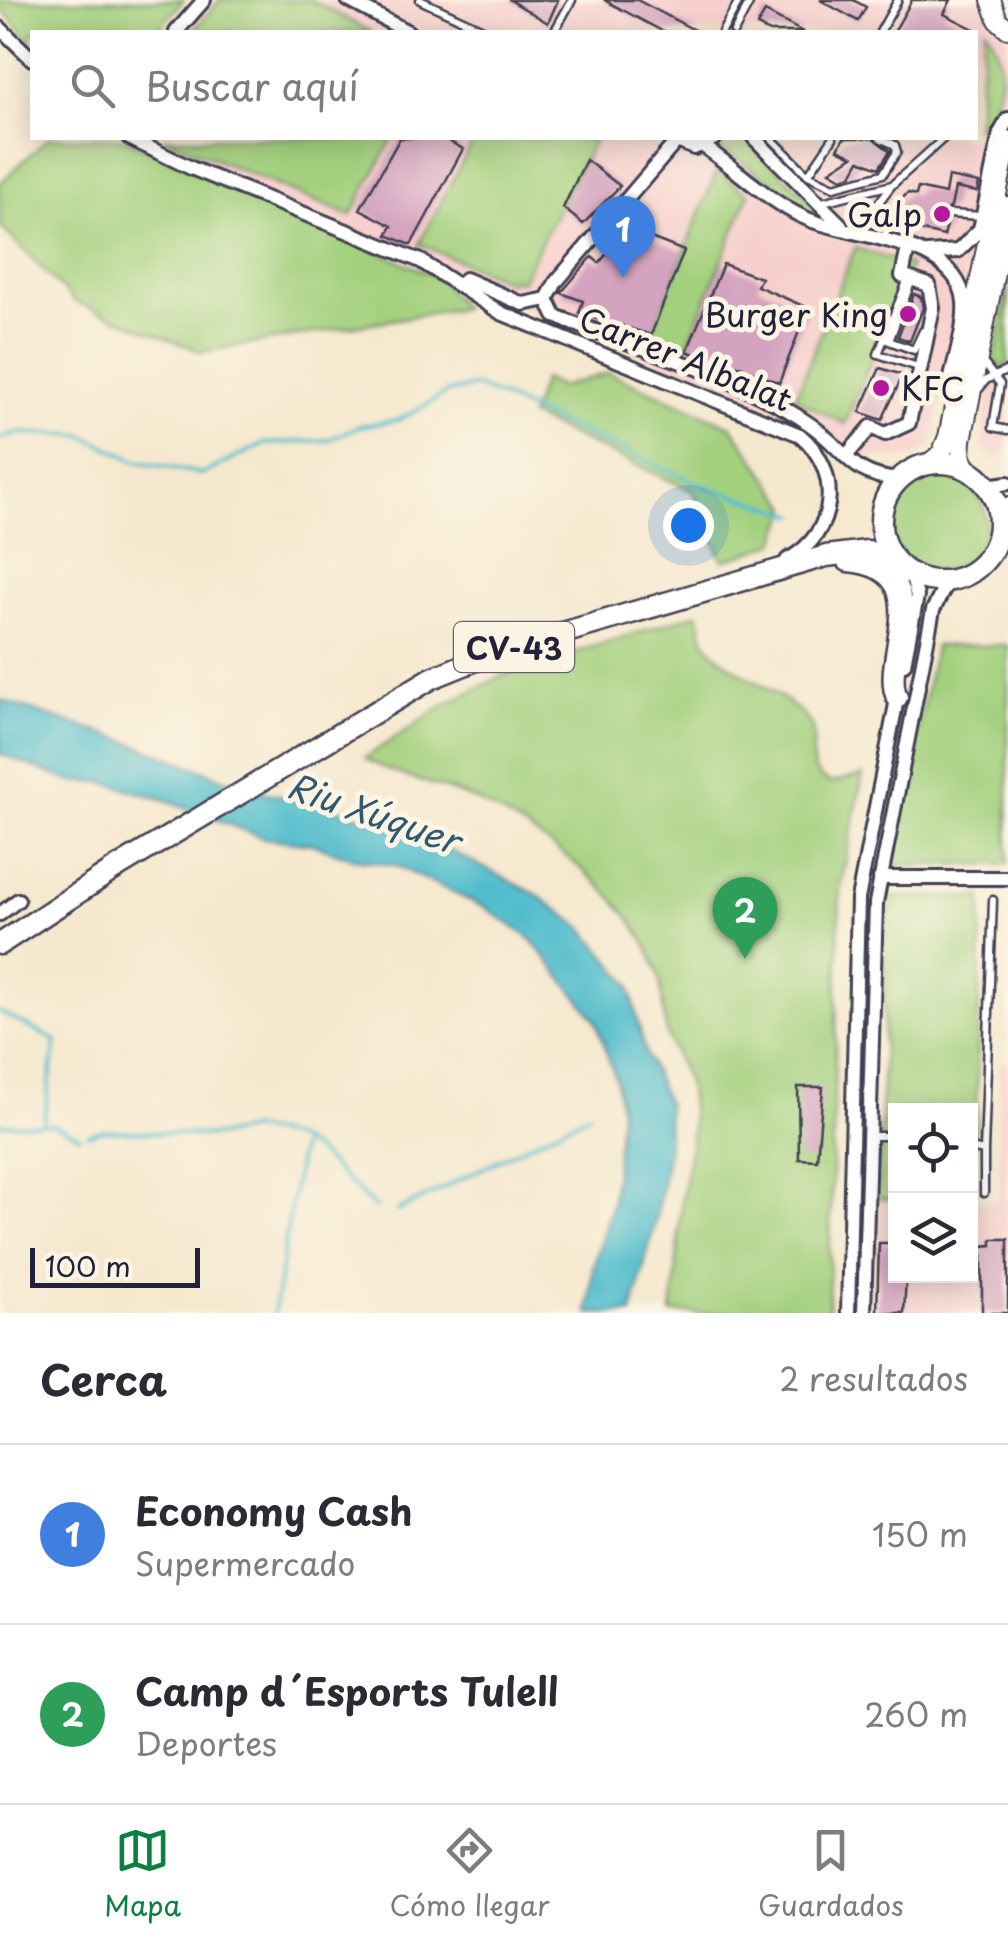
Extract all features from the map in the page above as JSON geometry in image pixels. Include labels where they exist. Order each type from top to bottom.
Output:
[{"type":"main road","points":[[991,0],[1007,29]]},
{"type":"main road","points":[[899,480],[941,454],[950,428],[1008,140]]},
{"type":"main road","points":[[968,470],[961,450],[1008,206]]},
{"type":"main road","points":[[928,464],[968,470],[997,484],[1004,510],[991,552],[965,576],[948,580]]},
{"type":"main road","name":"CV-43","points":[[826,556],[868,534],[899,480]]},
{"type":"main road","points":[[882,515],[882,534],[903,567]]},
{"type":"main road","name":"CV-43","points":[[0,944],[112,870],[363,718],[432,678],[490,654],[826,556],[867,551],[948,580]]},
{"type":"main road","points":[[734,582],[846,560],[880,571],[893,586],[903,611],[893,682],[897,696]]},
{"type":"street","points":[[178,30],[204,0]]},
{"type":"street","points":[[348,0],[404,30]]},
{"type":"street","points":[[383,18],[416,30]]},
{"type":"street","points":[[0,28],[30,57]]},
{"type":"street","points":[[915,250],[958,252],[975,237],[984,216],[1000,133],[1008,119]]},
{"type":"street","name":"Carrer Albalat","points":[[132,140],[190,168],[523,304],[547,300],[554,316],[772,401],[820,432],[865,475],[899,480]]},
{"type":"street","points":[[547,300],[556,282],[672,140],[709,142],[806,219],[915,250],[950,271],[964,301],[945,413],[950,428]]},
{"type":"street","points":[[756,140],[817,203],[850,229]]},
{"type":"street","points":[[846,456],[871,427],[885,434],[909,423],[933,308],[928,285],[902,276],[915,250]]},
{"type":"street","name":"Carrer Albalat","points":[[419,260],[500,312],[777,423],[800,436],[818,454],[827,474],[829,503],[811,543],[788,560],[674,600]]},
{"type":"street","points":[[848,1313],[858,899],[916,608],[903,567]]},
{"type":"street","points":[[864,1313],[880,878],[932,610],[948,580]]},
{"type":"street","points":[[880,878],[1008,878]]},
{"type":"street","points":[[0,914],[18,900]]},
{"type":"lane","points":[[420,0],[485,30]]},
{"type":"lane","points":[[555,30],[572,0]]},
{"type":"lane","points":[[723,30],[740,0]]},
{"type":"lane","points":[[735,30],[751,0]]},
{"type":"lane","points":[[881,30],[898,0]]},
{"type":"lane","points":[[772,140],[808,176],[834,187],[882,174],[896,152],[895,145],[884,140]]},
{"type":"lane","points":[[808,176],[832,140]]},
{"type":"lane","points":[[850,229],[942,140]]},
{"type":"lane","points":[[817,203],[892,185]]},
{"type":"lane","points":[[949,214],[984,216]]},
{"type":"lane","points":[[883,240],[890,224],[910,224]]},
{"type":"lane","points":[[910,278],[889,341],[914,350],[930,320]]},
{"type":"lane","points":[[910,278],[878,354],[918,367]]},
{"type":"lane","points":[[978,356],[1000,384],[993,427],[1008,430]]},
{"type":"lane","points":[[970,402],[980,384],[1008,370]]},
{"type":"lane","points":[[984,1193],[993,900]]},
{"type":"lane","points":[[978,1124],[985,1123]]},
{"type":"lane","points":[[868,1136],[888,1136]]},
{"type":"lane","points":[[978,1150],[984,1151]]},
{"type":"shaded area","points":[[208,0],[1008,0],[1008,120],[995,118],[932,445],[913,458],[834,454],[769,407],[118,140],[978,140],[978,30],[182,30]]},
{"type":"shaded area","points":[[993,364],[1008,367],[1008,448],[996,460],[980,449]]},
{"type":"shaded area","points":[[1008,1063],[1008,1313],[876,1313],[879,1199],[888,1199],[888,1283],[978,1283],[978,1201],[998,1202],[1000,1064]]},
{"type":"green space","points":[[0,0],[184,0],[158,30],[30,30],[30,41],[0,7]]},
{"type":"green space","points":[[220,0],[311,0],[367,30],[194,30]]},
{"type":"green space","points":[[985,28],[998,52],[1000,78],[993,104],[978,125]]},
{"type":"green space","points":[[46,140],[127,140],[439,278],[462,308],[202,352],[75,302],[0,226],[0,183]]},
{"type":"green space","points":[[169,140],[392,140],[351,216]]},
{"type":"green space","points":[[474,140],[594,140],[521,281],[513,278],[510,282],[419,244]]},
{"type":"green space","points":[[718,140],[747,140],[827,217],[823,221],[782,199],[773,183],[715,144]]},
{"type":"green space","points":[[717,171],[749,194],[684,353],[649,338]]},
{"type":"green space","points":[[855,248],[910,265],[845,424],[795,398]]},
{"type":"green space","points":[[1008,282],[1008,367],[993,364]]},
{"type":"green space","points":[[609,373],[731,426],[789,507],[776,543],[723,561],[693,491],[530,416],[543,379],[560,387]]},
{"type":"green space","points":[[938,475],[956,479],[972,489],[982,505],[986,523],[982,541],[972,557],[956,567],[938,571],[920,567],[904,557],[894,541],[890,523],[894,505],[904,489],[920,479]]},
{"type":"green space","points":[[698,613],[705,641],[716,654],[788,702],[809,722],[814,739],[813,763],[821,777],[831,783],[863,775],[840,890],[828,1313],[671,1313],[692,1118],[686,1080],[666,1030],[659,977],[645,943],[629,918],[587,873],[536,835],[470,798],[365,758],[446,704],[502,676]]},
{"type":"green space","points":[[1008,645],[1008,864],[891,865],[935,646]]},
{"type":"green space","points":[[887,897],[982,897],[977,1103],[888,1103],[888,1199],[879,1199]]},
{"type":"water","points":[[0,700],[121,739],[251,789],[341,810],[423,837],[536,894],[583,928],[629,983],[645,1052],[667,1104],[668,1150],[656,1219],[632,1313],[588,1313],[593,1267],[612,1203],[620,1112],[616,1080],[595,1019],[531,939],[488,909],[395,865],[355,859],[313,844],[263,838],[169,801],[103,782],[72,782],[0,754]]},
{"type":"building","points":[[510,0],[558,0],[548,23]]},
{"type":"building","points":[[604,0],[637,0],[694,30],[660,30]]},
{"type":"building","points":[[820,0],[853,0],[866,7],[858,21]]},
{"type":"building","points":[[912,0],[951,0],[944,14],[976,30],[895,30]]},
{"type":"building","points":[[765,12],[799,30],[766,30],[757,26]]},
{"type":"building","points":[[399,140],[447,140],[463,149],[411,245],[387,235],[392,226],[360,209]]},
{"type":"building","points":[[843,140],[876,140],[890,151],[879,168],[860,160],[852,175],[842,178],[830,171],[853,156],[838,149]]},
{"type":"building","points":[[586,160],[620,186],[583,224],[563,208]]},
{"type":"building","points":[[948,177],[979,183],[977,192],[955,188],[951,207],[942,213],[948,221],[944,236],[914,229],[912,218],[893,216],[896,204],[908,193],[916,195],[918,188],[945,194]]},
{"type":"building","points":[[628,229],[684,251],[651,335],[579,313],[583,301],[561,293],[592,257],[599,263]]},
{"type":"building","points":[[723,264],[761,278],[757,286],[808,308],[779,383],[726,360],[724,367],[687,351]]},
{"type":"building","points":[[914,294],[921,297],[923,308],[910,341],[898,337]]},
{"type":"building","points":[[880,368],[903,375],[882,420],[860,412]]},
{"type":"building","points":[[798,1087],[823,1087],[817,1160],[799,1159]]},
{"type":"building","points":[[992,1239],[1008,1239],[1008,1313],[982,1313],[982,1246],[992,1245]]},
{"type":"building","points":[[879,1243],[888,1243],[888,1283],[906,1283],[904,1313],[877,1313]]},
{"type":"waterway","points":[[0,439],[15,433],[82,435],[136,461],[203,474],[263,444],[328,440],[359,426],[399,420],[448,392],[476,386],[704,486],[797,515]]},
{"type":"waterway","points":[[0,1012],[56,1041],[43,1124]]},
{"type":"waterway","points":[[398,1211],[589,1114]]},
{"type":"waterway","points":[[0,1124],[51,1124],[80,1136]]},
{"type":"waterway","points":[[88,1135],[103,1130],[218,1136],[254,1129],[293,1138],[317,1152],[376,1208]]},
{"type":"waterway","points":[[274,1313],[301,1142]]},
{"type":"place","name":"Galp","points":[[942,214]]},
{"type":"place","name":"Economy Cash","points":[[623,278]]},
{"type":"place","name":"Burger King","points":[[908,314]]},
{"type":"place","name":"KFC","points":[[881,388]]},
{"type":"place","name":"Camp d´Esports Tulell","points":[[745,959]]},
{"type":"water label","name":"Riu Xúquer","points":[[374,812]]}]
